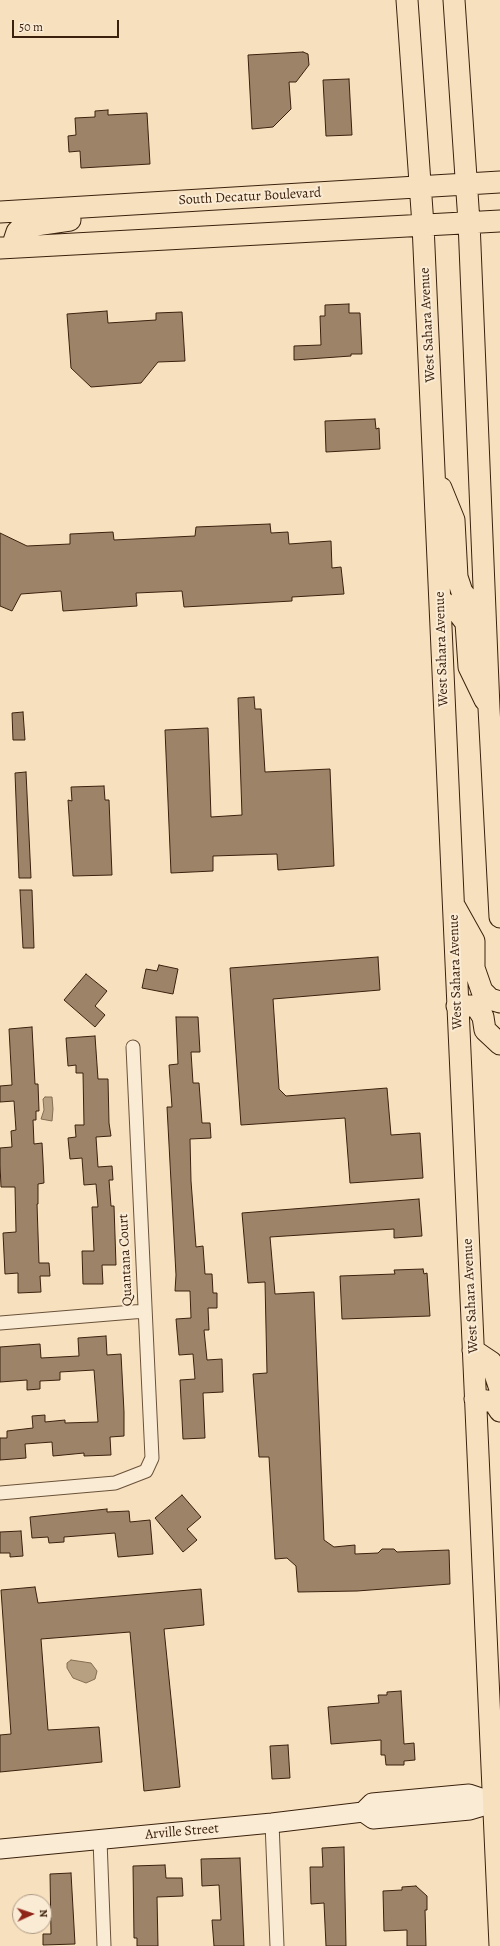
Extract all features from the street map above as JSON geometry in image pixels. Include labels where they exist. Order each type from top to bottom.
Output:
[{"type":"main road","name":"West Sahara Avenue","points":[[407,0],[423,225],[435,470],[473,1350],[497,1802],[500,1945]]},
{"type":"main road","points":[[454,0],[469,222],[489,708],[500,918]]},
{"type":"main road","name":"South Decatur Boulevard","points":[[2,216],[132,204],[500,182]]},
{"type":"main road","points":[[6,247],[22,227],[106,213],[132,204]]},
{"type":"main road","points":[[6,247],[500,221]]},
{"type":"main road","points":[[435,470],[454,520],[457,577],[462,592],[485,613]]},
{"type":"main road","points":[[440,600],[458,611],[466,623],[469,667],[489,708]]},
{"type":"main road","points":[[453,903],[474,940],[474,968],[480,987],[490,999],[500,1002]]},
{"type":"main road","points":[[457,1006],[476,1006],[483,1017],[485,1030],[500,1044]]},
{"type":"main road","points":[[473,1350],[491,1362],[500,1389]]},
{"type":"main road","points":[[476,1399],[494,1402],[500,1411]]},
{"type":"main road","name":"Arville Street","points":[[0,1849],[272,1823],[363,1812],[373,1819],[470,1810],[497,1802]]},
{"type":"street","name":"Quantana Court","points":[[0,1493],[115,1483],[146,1471],[152,1458],[133,1047]]},
{"type":"street","points":[[0,1323],[145,1311]]},
{"type":"street","points":[[272,1823],[278,1946]]},
{"type":"street","points":[[100,1840],[104,1946]]},
{"type":"shaded area","points":[[45,1097],[52,1097],[52,1121],[41,1119],[44,1110],[43,1099]]},
{"type":"shaded area","points":[[71,1660],[91,1663],[97,1671],[95,1679],[86,1683],[73,1678],[67,1668],[67,1663]]},
{"type":"building","points":[[303,52],[308,54],[309,65],[296,82],[289,82],[291,109],[273,127],[252,129],[248,55]]},
{"type":"building","points":[[349,79],[352,135],[326,136],[323,80]]},
{"type":"building","points":[[108,110],[108,115],[147,113],[150,164],[81,168],[80,151],[69,152],[68,136],[76,135],[75,118],[95,117],[95,111]]},
{"type":"building","points":[[349,304],[349,313],[360,313],[362,354],[294,360],[294,346],[321,345],[320,316],[325,316],[325,305]]},
{"type":"building","points":[[107,311],[108,323],[156,320],[156,313],[182,312],[185,361],[158,362],[141,383],[91,387],[71,368],[67,314]]},
{"type":"building","points":[[375,419],[376,429],[379,428],[380,449],[326,452],[325,421]]},
{"type":"building","points":[[270,524],[271,533],[288,532],[289,544],[331,541],[332,568],[341,567],[344,594],[292,597],[292,601],[184,607],[182,591],[136,593],[137,606],[63,611],[61,591],[21,594],[12,611],[0,606],[0,533],[27,546],[70,544],[70,534],[113,532],[114,540],[195,536],[196,527]]},
{"type":"building","points":[[254,697],[255,709],[261,709],[265,772],[330,769],[334,866],[278,870],[277,854],[213,856],[213,871],[171,873],[165,730],[208,728],[211,817],[242,815],[238,698]]},
{"type":"building","points":[[23,712],[25,740],[13,740],[12,713]]},
{"type":"building","points":[[26,772],[31,878],[19,878],[15,773]]},
{"type":"building","points":[[104,786],[105,800],[109,800],[112,875],[73,876],[68,800],[72,801],[71,787]]},
{"type":"building","points":[[20,890],[32,890],[34,948],[23,948]]},
{"type":"building","points":[[378,957],[380,990],[273,999],[279,1089],[286,1096],[387,1088],[391,1135],[420,1133],[423,1178],[350,1183],[345,1118],[241,1125],[230,968]]},
{"type":"building","points":[[159,965],[178,969],[173,994],[142,988],[146,969],[157,971]]},
{"type":"building","points":[[86,974],[107,991],[95,1006],[105,1015],[95,1027],[64,1000]]},
{"type":"building","points":[[176,1017],[198,1017],[200,1052],[191,1052],[193,1083],[199,1083],[202,1123],[210,1123],[211,1138],[190,1139],[191,1181],[196,1247],[203,1246],[205,1274],[212,1274],[213,1293],[217,1293],[217,1308],[208,1308],[209,1330],[204,1330],[207,1360],[222,1359],[223,1392],[203,1393],[205,1438],[183,1439],[180,1380],[195,1379],[193,1354],[179,1355],[176,1319],[191,1318],[190,1291],[175,1291],[176,1275],[167,1107],[172,1107],[169,1065],[178,1064]]},
{"type":"building","points":[[32,1027],[35,1084],[38,1084],[39,1111],[36,1111],[36,1120],[33,1120],[34,1144],[42,1143],[44,1183],[38,1184],[37,1204],[39,1263],[49,1263],[50,1276],[40,1276],[41,1292],[18,1293],[18,1273],[5,1274],[3,1233],[16,1232],[15,1187],[1,1187],[0,1165],[0,1148],[12,1147],[11,1131],[16,1130],[14,1101],[0,1102],[0,1086],[12,1085],[9,1029]]},
{"type":"building","points":[[95,1036],[98,1079],[108,1079],[109,1123],[111,1136],[96,1137],[98,1167],[112,1166],[113,1180],[109,1180],[111,1206],[114,1206],[116,1265],[102,1265],[103,1284],[83,1284],[82,1251],[94,1251],[92,1207],[98,1207],[96,1184],[84,1185],[82,1158],[70,1159],[68,1138],[76,1137],[75,1125],[84,1125],[83,1073],[76,1073],[76,1065],[68,1066],[66,1038]]},
{"type":"building","points":[[419,1199],[422,1236],[394,1238],[394,1229],[270,1237],[275,1294],[314,1292],[324,1540],[334,1547],[355,1545],[355,1554],[378,1553],[382,1549],[394,1549],[397,1552],[449,1550],[450,1584],[357,1591],[298,1592],[296,1566],[287,1558],[275,1559],[269,1457],[259,1457],[253,1374],[267,1373],[265,1282],[248,1283],[242,1213]]},
{"type":"building","points":[[423,1269],[424,1274],[427,1273],[430,1316],[342,1319],[340,1276],[395,1274],[394,1270]]},
{"type":"building","points":[[106,1336],[107,1355],[121,1354],[124,1412],[124,1436],[110,1437],[111,1455],[84,1456],[84,1453],[53,1456],[52,1442],[25,1444],[26,1458],[0,1460],[0,1438],[7,1438],[7,1431],[33,1428],[32,1416],[45,1415],[45,1422],[65,1420],[65,1423],[98,1422],[94,1370],[60,1372],[60,1380],[40,1381],[40,1389],[27,1390],[27,1380],[0,1382],[0,1347],[40,1344],[41,1358],[79,1356],[78,1338]]},
{"type":"building","points":[[182,1495],[201,1517],[187,1529],[197,1540],[183,1552],[155,1518]]},
{"type":"building","points":[[107,1509],[107,1512],[129,1511],[130,1522],[150,1520],[153,1554],[118,1557],[115,1533],[64,1537],[64,1542],[49,1543],[48,1537],[32,1538],[30,1517]]},
{"type":"building","points":[[21,1531],[23,1556],[10,1557],[10,1553],[0,1553],[0,1532]]},
{"type":"building","points":[[35,1587],[38,1603],[201,1589],[204,1625],[164,1629],[180,1787],[144,1791],[130,1632],[41,1639],[48,1730],[99,1727],[102,1762],[0,1772],[0,1735],[11,1734],[1,1590]]},
{"type":"building","points":[[401,1691],[404,1744],[414,1743],[415,1760],[404,1761],[404,1765],[386,1765],[385,1755],[381,1755],[381,1740],[331,1744],[328,1707],[379,1703],[378,1695],[387,1695],[387,1692]]},
{"type":"building","points":[[288,1745],[290,1778],[272,1779],[270,1746]]},
{"type":"building","points":[[344,1847],[346,1946],[326,1946],[324,1903],[311,1904],[310,1867],[323,1867],[322,1848]]},
{"type":"building","points":[[240,1858],[244,1946],[214,1946],[212,1920],[221,1920],[219,1885],[202,1886],[201,1859]]},
{"type":"building","points":[[165,1865],[166,1878],[182,1878],[183,1896],[157,1897],[158,1946],[137,1946],[137,1938],[134,1938],[133,1866]]},
{"type":"building","points":[[71,1873],[75,1944],[43,1945],[43,1934],[52,1934],[52,1894],[50,1894],[50,1874]]},
{"type":"building","points":[[416,1886],[427,1896],[427,1910],[425,1910],[426,1946],[407,1946],[407,1930],[384,1931],[383,1891],[402,1890],[402,1887]]}]
